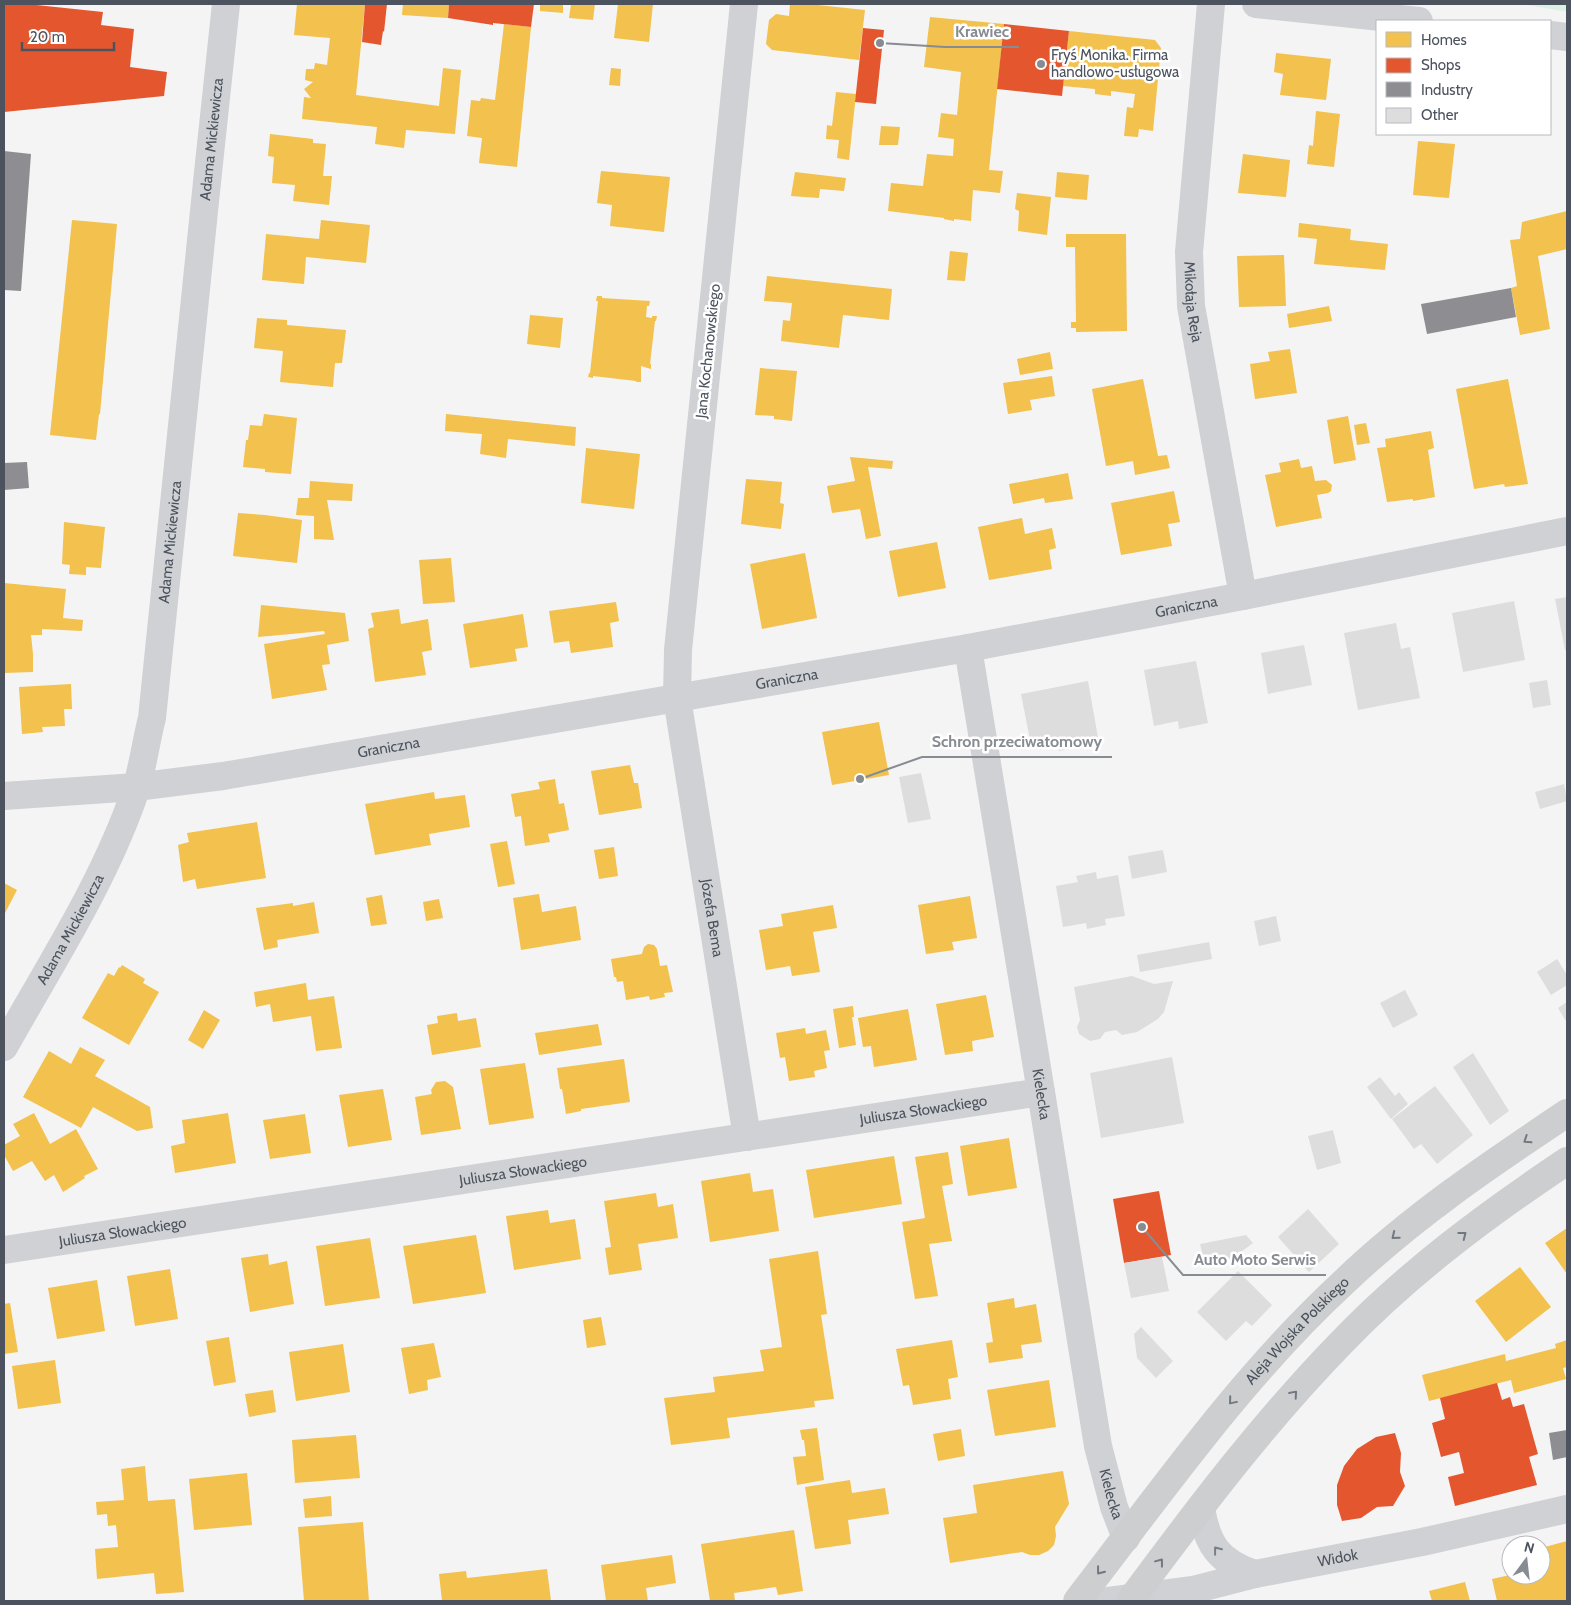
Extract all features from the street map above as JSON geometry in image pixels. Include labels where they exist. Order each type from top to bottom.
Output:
[{"type":"main road","name":"Aleja Wojska Polskiego","points":[[1077,1601],[1224,1410],[1300,1324],[1342,1282],[1416,1219],[1464,1183],[1567,1113]]},
{"type":"main road","points":[[1124,1600],[1201,1508],[1254,1440],[1341,1343],[1387,1298],[1428,1262],[1477,1224],[1567,1161]]},
{"type":"street","name":"Adama Mickiewicza","points":[[4,1048],[111,852],[136,787],[152,718],[226,4]]},
{"type":"street","name":"Jana Kochanowskiego","points":[[677,698],[678,650],[744,4]]},
{"type":"street","name":"Mikołaja Reja","points":[[1211,4],[1189,252],[1191,306],[1243,596]]},
{"type":"street","points":[[1256,4],[1409,20]]},
{"type":"street","points":[[1551,35],[1567,37]]},
{"type":"street","name":"Graniczna","points":[[4,796],[136,787],[223,776],[968,648],[1243,596],[1567,531]]},
{"type":"street","name":"Kielecka","points":[[968,648],[1098,1446],[1114,1507],[1126,1538]]},
{"type":"street","name":"Józefa Bema","points":[[677,698],[747,1137]]},
{"type":"street","name":"Juliusza Słowackiego","points":[[4,1250],[1041,1092]]},
{"type":"street","points":[[1201,1508],[1209,1540],[1217,1552],[1227,1562],[1239,1569],[1255,1574]]},
{"type":"street","name":"Widok","points":[[1124,1600],[1193,1590],[1255,1574],[1422,1542],[1567,1509]]},
{"type":"green space","points":[[1521,4],[1567,4],[1567,11],[1563,11]]},
{"type":"building: Homes","points":[[297,4],[365,4],[356,95],[439,106],[443,68],[461,70],[455,134],[406,130],[404,148],[375,144],[377,127],[302,119],[304,97],[311,98],[304,89],[313,82],[305,80],[306,69],[314,69],[315,63],[327,65],[330,38],[294,35]]},
{"type":"building: Homes","points":[[403,4],[449,4],[448,18],[402,15]]},
{"type":"building: Homes","points":[[540,4],[563,4],[563,13],[540,11]]},
{"type":"building: Homes","points":[[571,4],[595,4],[593,20],[569,18]]},
{"type":"building: Homes","points":[[618,4],[653,4],[649,42],[614,38]]},
{"type":"building: Homes","points":[[790,4],[865,10],[859,60],[772,50],[766,44],[769,20],[776,14],[789,16]]},
{"type":"building: Homes","points":[[930,17],[1004,24],[989,170],[1003,171],[1000,193],[973,190],[971,221],[954,219],[954,221],[888,211],[891,183],[923,186],[927,154],[953,156],[954,139],[938,137],[941,113],[957,115],[961,72],[924,67]]},
{"type":"building: Homes","points":[[504,24],[531,27],[517,167],[479,163],[482,138],[467,136],[471,100],[480,101],[481,98],[495,100]]},
{"type":"building: Homes","points":[[1069,31],[1155,40],[1161,48],[1153,131],[1139,129],[1138,137],[1124,136],[1127,107],[1133,108],[1135,94],[1111,91],[1111,96],[1095,94],[1095,89],[1063,86]]},
{"type":"building: Homes","points":[[1276,53],[1331,59],[1326,100],[1280,95],[1283,74],[1274,72]]},
{"type":"building: Homes","points":[[611,68],[621,69],[620,86],[609,85]]},
{"type":"building: Homes","points":[[836,92],[856,94],[849,160],[837,158],[839,140],[826,139],[827,125],[832,126]]},
{"type":"building: Homes","points":[[1316,111],[1340,114],[1334,167],[1307,164],[1309,145],[1313,146]]},
{"type":"building: Homes","points":[[881,126],[900,127],[898,145],[879,145]]},
{"type":"building: Homes","points":[[270,134],[313,139],[313,143],[326,144],[323,176],[332,176],[329,205],[293,201],[295,185],[272,183],[274,157],[268,156]]},
{"type":"building: Homes","points":[[1418,141],[1455,144],[1449,198],[1413,195]]},
{"type":"building: Homes","points":[[1243,154],[1290,160],[1286,197],[1238,193]]},
{"type":"building: Homes","points":[[601,171],[670,177],[664,232],[610,226],[612,205],[597,203]]},
{"type":"building: Homes","points":[[795,172],[846,178],[844,191],[820,189],[819,198],[791,196]]},
{"type":"building: Homes","points":[[1057,172],[1089,175],[1087,200],[1055,197]]},
{"type":"building: Homes","points":[[1017,193],[1051,197],[1047,235],[1018,231],[1019,211],[1015,209]]},
{"type":"building: Homes","points":[[1567,211],[1567,249],[1538,256],[1550,329],[1520,335],[1511,288],[1517,286],[1510,240],[1520,239],[1522,222]]},
{"type":"building: Homes","points":[[72,220],[117,224],[96,440],[50,435]]},
{"type":"building: Homes","points":[[321,220],[370,225],[366,263],[306,257],[304,284],[262,280],[266,234],[319,239]]},
{"type":"building: Homes","points":[[1299,223],[1351,229],[1350,240],[1388,244],[1385,270],[1314,264],[1317,239],[1298,237]]},
{"type":"building: Homes","points":[[1066,234],[1126,234],[1127,331],[1076,332],[1076,328],[1071,328],[1071,322],[1076,322],[1075,247],[1066,247]]},
{"type":"building: Homes","points":[[950,251],[968,253],[965,281],[947,280]]},
{"type":"building: Homes","points":[[1284,255],[1286,306],[1239,307],[1237,256]]},
{"type":"building: Homes","points":[[767,276],[892,289],[889,320],[843,315],[839,348],[781,341],[783,320],[790,321],[792,303],[764,301]]},
{"type":"building: Homes","points":[[597,296],[602,296],[602,298],[650,301],[649,306],[647,306],[646,317],[652,318],[652,316],[657,316],[650,364],[651,369],[641,366],[641,382],[588,377],[598,301],[596,301]]},
{"type":"building: Homes","points":[[1329,306],[1332,321],[1289,328],[1287,314]]},
{"type":"building: Homes","points":[[530,315],[563,318],[560,348],[527,344]]},
{"type":"building: Homes","points":[[257,318],[287,320],[287,325],[346,330],[342,363],[335,363],[333,387],[280,382],[283,351],[254,348]]},
{"type":"building: Homes","points":[[1290,349],[1297,393],[1255,399],[1250,364],[1270,361],[1268,352]]},
{"type":"building: Homes","points":[[1050,352],[1053,369],[1020,375],[1017,359]]},
{"type":"building: Homes","points":[[760,368],[797,371],[792,421],[774,419],[774,416],[755,415]]},
{"type":"building: Homes","points":[[1052,376],[1055,396],[1030,400],[1032,410],[1008,414],[1003,383]]},
{"type":"building: Homes","points":[[1143,379],[1158,456],[1167,455],[1170,468],[1135,475],[1133,461],[1106,466],[1092,389]]},
{"type":"building: Homes","points":[[1508,379],[1528,484],[1505,487],[1504,484],[1474,489],[1456,389]]},
{"type":"building: Homes","points":[[264,414],[297,418],[291,474],[265,472],[265,469],[243,467],[250,425],[262,426]]},
{"type":"building: Homes","points":[[446,414],[576,427],[575,446],[508,439],[506,458],[480,454],[482,434],[445,431]]},
{"type":"building: Homes","points":[[1348,416],[1356,460],[1334,464],[1327,420]]},
{"type":"building: Homes","points":[[1366,423],[1370,443],[1357,445],[1354,425]]},
{"type":"building: Homes","points":[[1431,431],[1434,448],[1428,450],[1435,497],[1413,501],[1413,499],[1387,502],[1377,448],[1386,447],[1385,439]]},
{"type":"building: Homes","points":[[586,448],[640,454],[634,509],[581,503]]},
{"type":"building: Homes","points":[[850,457],[893,461],[892,469],[868,467],[881,536],[866,539],[860,509],[832,513],[827,486],[855,481]]},
{"type":"building: Homes","points":[[1299,459],[1301,468],[1312,466],[1315,481],[1326,480],[1332,485],[1331,491],[1328,493],[1317,495],[1322,518],[1276,527],[1265,475],[1281,472],[1279,463]]},
{"type":"building: Homes","points":[[1068,473],[1073,499],[1045,503],[1044,498],[1013,504],[1009,484]]},
{"type":"building: Homes","points":[[746,479],[782,482],[780,503],[784,504],[781,529],[741,524]]},
{"type":"building: Homes","points":[[310,481],[353,484],[352,501],[327,500],[334,540],[314,539],[314,516],[296,515],[298,498],[309,498]]},
{"type":"building: Homes","points":[[1174,491],[1180,522],[1168,524],[1172,546],[1121,555],[1111,503]]},
{"type":"building: Homes","points":[[238,513],[302,520],[297,563],[233,556]]},
{"type":"building: Homes","points":[[1022,518],[1025,534],[1052,528],[1056,548],[1049,550],[1052,569],[989,580],[978,527]]},
{"type":"building: Homes","points":[[64,522],[105,527],[101,568],[86,567],[86,575],[69,574],[70,565],[62,564]]},
{"type":"building: Homes","points":[[937,542],[946,588],[898,597],[889,551]]},
{"type":"building: Homes","points":[[805,553],[817,618],[762,629],[750,564]]},
{"type":"building: Homes","points":[[451,558],[455,602],[423,604],[419,560]]},
{"type":"building: Homes","points":[[4,583],[66,589],[63,618],[83,620],[82,631],[42,629],[42,635],[31,635],[33,672],[4,673]]},
{"type":"building: Homes","points":[[616,602],[619,621],[610,623],[613,647],[571,653],[569,641],[554,643],[549,611]]},
{"type":"building: Homes","points":[[261,605],[345,613],[349,641],[327,645],[330,664],[322,665],[327,690],[272,699],[264,644],[325,634],[324,631],[258,637]]},
{"type":"building: Homes","points":[[399,609],[401,624],[428,619],[432,650],[422,652],[426,675],[375,682],[368,629],[374,627],[371,613]]},
{"type":"building: Homes","points":[[523,614],[528,647],[515,649],[517,661],[470,668],[463,624]]},
{"type":"building: Homes","points":[[71,684],[72,709],[64,709],[65,726],[42,727],[43,732],[22,734],[19,687]]},
{"type":"building: Homes","points":[[879,722],[889,775],[832,785],[822,732]]},
{"type":"building: Homes","points":[[630,765],[634,783],[638,783],[642,808],[599,815],[591,771]]},
{"type":"building: Homes","points":[[555,779],[559,804],[564,803],[569,830],[548,834],[550,842],[525,846],[521,816],[515,817],[511,794],[540,789],[538,782]]},
{"type":"building: Homes","points":[[434,792],[435,799],[465,795],[470,827],[429,834],[431,845],[375,855],[365,804]]},
{"type":"building: Homes","points":[[257,822],[266,878],[197,889],[195,879],[183,882],[178,845],[189,842],[187,833]]},
{"type":"building: Homes","points":[[507,841],[515,884],[498,887],[490,844]]},
{"type":"building: Homes","points":[[614,847],[618,876],[599,879],[594,850]]},
{"type":"building: Homes","points":[[4,883],[17,890],[4,915]]},
{"type":"building: Homes","points":[[539,894],[542,912],[576,906],[581,940],[521,950],[513,898]]},
{"type":"building: Homes","points":[[382,895],[387,924],[371,926],[366,898]]},
{"type":"building: Homes","points":[[970,896],[977,938],[952,942],[954,950],[926,954],[918,905]]},
{"type":"building: Homes","points":[[439,899],[443,918],[426,921],[423,902]]},
{"type":"building: Homes","points":[[314,902],[319,933],[277,940],[278,947],[264,950],[256,908],[293,903],[293,906]]},
{"type":"building: Homes","points":[[833,905],[837,928],[813,932],[820,972],[792,976],[790,966],[766,970],[759,930],[783,926],[781,914]]},
{"type":"building: Homes","points":[[648,944],[654,945],[657,949],[660,966],[667,965],[673,992],[664,993],[665,997],[650,1000],[649,996],[626,1000],[623,981],[617,982],[616,977],[614,977],[611,959],[642,954],[644,947]]},
{"type":"building: Homes","points":[[122,965],[145,979],[143,983],[159,992],[129,1045],[82,1018],[108,973],[114,976]]},
{"type":"building: Homes","points":[[306,983],[308,1000],[334,996],[342,1048],[316,1051],[311,1016],[273,1022],[270,1004],[256,1007],[254,992]]},
{"type":"building: Homes","points":[[986,995],[994,1037],[972,1041],[973,1051],[945,1055],[936,1004]]},
{"type":"building: Homes","points":[[853,1006],[854,1017],[852,1017],[856,1045],[839,1048],[833,1009]]},
{"type":"building: Homes","points":[[908,1009],[917,1060],[874,1067],[871,1046],[863,1047],[858,1018]]},
{"type":"building: Homes","points":[[204,1010],[220,1020],[203,1049],[188,1040]]},
{"type":"building: Homes","points":[[457,1013],[458,1021],[476,1018],[481,1047],[432,1055],[427,1025],[438,1023],[437,1016]]},
{"type":"building: Homes","points":[[598,1024],[602,1045],[539,1055],[535,1033]]},
{"type":"building: Homes","points":[[805,1028],[806,1034],[826,1030],[830,1050],[824,1051],[827,1068],[814,1071],[815,1077],[789,1081],[785,1057],[780,1058],[776,1033]]},
{"type":"building: Homes","points":[[80,1047],[105,1060],[95,1076],[150,1107],[153,1128],[137,1131],[93,1107],[81,1128],[23,1097],[49,1051],[71,1064]]},
{"type":"building: Homes","points":[[624,1059],[630,1102],[581,1109],[581,1111],[566,1114],[557,1068]]},
{"type":"building: Homes","points":[[525,1063],[534,1118],[489,1125],[480,1069]]},
{"type":"building: Homes","points":[[445,1081],[453,1087],[461,1129],[421,1135],[415,1097],[432,1094],[431,1090],[436,1082]]},
{"type":"building: Homes","points":[[383,1089],[392,1140],[348,1147],[339,1095]]},
{"type":"building: Homes","points":[[34,1113],[50,1144],[76,1129],[98,1169],[84,1176],[85,1178],[63,1192],[54,1175],[45,1181],[32,1161],[13,1171],[4,1155],[4,1145],[20,1136],[13,1124]]},
{"type":"building: Homes","points":[[228,1113],[236,1163],[175,1173],[171,1146],[185,1143],[182,1120]]},
{"type":"building: Homes","points":[[305,1114],[311,1153],[270,1159],[263,1120]]},
{"type":"building: Homes","points":[[1009,1138],[1017,1188],[968,1196],[960,1146]]},
{"type":"building: Homes","points":[[948,1152],[953,1184],[942,1186],[952,1241],[929,1244],[938,1296],[915,1299],[902,1222],[925,1218],[915,1157]]},
{"type":"building: Homes","points":[[894,1156],[902,1204],[814,1218],[806,1170]]},
{"type":"building: Homes","points":[[750,1173],[753,1192],[773,1189],[779,1231],[710,1242],[701,1181]]},
{"type":"building: Homes","points":[[656,1193],[658,1207],[673,1204],[678,1238],[638,1244],[642,1270],[609,1275],[605,1248],[611,1247],[604,1201]]},
{"type":"building: Homes","points":[[548,1210],[550,1223],[575,1219],[581,1259],[514,1270],[506,1216]]},
{"type":"building: Homes","points":[[1567,1228],[1567,1274],[1545,1243]]},
{"type":"building: Homes","points":[[476,1235],[486,1293],[413,1304],[403,1246]]},
{"type":"building: Homes","points":[[370,1238],[380,1298],[325,1306],[316,1246]]},
{"type":"building: Homes","points":[[818,1251],[827,1314],[821,1315],[834,1399],[814,1401],[815,1407],[727,1418],[730,1438],[671,1445],[664,1398],[715,1392],[713,1377],[764,1371],[760,1350],[782,1347],[769,1259]]},
{"type":"building: Homes","points":[[268,1254],[269,1265],[287,1261],[294,1304],[250,1312],[241,1258]]},
{"type":"building: Homes","points":[[1520,1267],[1551,1307],[1506,1342],[1475,1301]]},
{"type":"building: Homes","points":[[170,1269],[178,1319],[135,1326],[127,1276]]},
{"type":"building: Homes","points":[[97,1280],[105,1331],[57,1339],[48,1288]]},
{"type":"building: Homes","points":[[1014,1298],[1015,1308],[1036,1304],[1042,1342],[1021,1345],[1023,1358],[989,1363],[986,1343],[993,1342],[987,1303]]},
{"type":"building: Homes","points":[[10,1303],[18,1352],[4,1354],[4,1304]]},
{"type":"building: Homes","points":[[601,1317],[606,1345],[587,1348],[583,1320]]},
{"type":"building: Homes","points":[[229,1337],[236,1382],[214,1386],[206,1341]]},
{"type":"building: Homes","points":[[952,1340],[958,1377],[948,1379],[951,1399],[913,1405],[909,1385],[903,1386],[896,1349]]},
{"type":"building: Homes","points":[[1567,1340],[1567,1367],[1563,1368],[1566,1379],[1514,1393],[1511,1380],[1429,1401],[1422,1375],[1505,1354],[1506,1361],[1556,1348],[1555,1344]]},
{"type":"building: Homes","points":[[434,1343],[441,1377],[427,1380],[428,1390],[409,1394],[401,1348]]},
{"type":"building: Homes","points":[[343,1344],[350,1392],[296,1401],[289,1352]]},
{"type":"building: Homes","points":[[55,1360],[61,1403],[18,1409],[12,1366]]},
{"type":"building: Homes","points":[[1049,1380],[1056,1427],[995,1436],[987,1390]]},
{"type":"building: Homes","points":[[273,1390],[276,1412],[249,1417],[245,1394]]},
{"type":"building: Homes","points":[[817,1428],[824,1480],[797,1485],[793,1457],[806,1456],[804,1440],[802,1440],[800,1430]]},
{"type":"building: Homes","points":[[961,1429],[965,1456],[938,1461],[933,1434]]},
{"type":"building: Homes","points":[[356,1435],[360,1478],[295,1483],[292,1440]]},
{"type":"building: Homes","points":[[145,1466],[148,1501],[175,1499],[184,1592],[156,1594],[154,1573],[97,1579],[95,1549],[118,1547],[116,1525],[108,1526],[107,1514],[97,1515],[96,1502],[124,1500],[121,1469]]},
{"type":"building: Homes","points":[[1063,1471],[1069,1504],[1055,1527],[1054,1545],[1048,1551],[1039,1555],[1030,1555],[1022,1552],[950,1563],[943,1518],[977,1513],[973,1485]]},
{"type":"building: Homes","points":[[247,1473],[252,1525],[194,1530],[189,1479]]},
{"type":"building: Homes","points":[[850,1480],[852,1493],[885,1488],[889,1514],[848,1520],[851,1544],[815,1549],[805,1487]]},
{"type":"building: Homes","points":[[331,1496],[332,1516],[305,1518],[303,1499]]},
{"type":"building: Homes","points":[[363,1522],[369,1601],[304,1601],[298,1527]]},
{"type":"building: Homes","points":[[794,1530],[803,1591],[778,1595],[776,1587],[734,1593],[735,1601],[710,1601],[701,1544]]},
{"type":"building: Homes","points":[[1567,1541],[1567,1601],[1497,1601],[1492,1579],[1501,1577],[1501,1585],[1551,1585],[1551,1545]]},
{"type":"building: Homes","points":[[672,1555],[676,1583],[646,1588],[648,1601],[606,1601],[601,1565]]},
{"type":"building: Homes","points":[[547,1569],[551,1601],[442,1601],[439,1574],[466,1571],[467,1578]]},
{"type":"building: Homes","points":[[1465,1582],[1470,1601],[1432,1601],[1429,1591]]},
{"type":"building: Shops","points":[[4,4],[27,4],[103,12],[101,25],[134,29],[130,67],[167,72],[164,96],[4,112]]},
{"type":"building: Shops","points":[[365,4],[387,4],[381,45],[362,42]]},
{"type":"building: Shops","points":[[449,4],[534,4],[531,27],[493,23],[493,25],[448,18]]},
{"type":"building: Shops","points":[[1004,24],[1069,31],[1062,96],[997,89]]},
{"type":"building: Shops","points":[[863,28],[884,30],[876,104],[855,102]]},
{"type":"building: Shops","points":[[1159,1191],[1171,1255],[1124,1263],[1113,1199]]},
{"type":"building: Shops","points":[[1497,1383],[1502,1400],[1510,1397],[1513,1407],[1524,1404],[1538,1454],[1529,1457],[1537,1485],[1455,1506],[1448,1477],[1464,1473],[1459,1452],[1441,1457],[1432,1423],[1445,1419],[1440,1398]]},
{"type":"building: Shops","points":[[1395,1433],[1401,1453],[1400,1472],[1405,1486],[1393,1506],[1377,1507],[1361,1518],[1342,1521],[1337,1505],[1337,1485],[1344,1466],[1357,1449],[1376,1437]]},
{"type":"building: Industry","points":[[4,151],[31,154],[21,291],[4,290]]},
{"type":"building: Industry","points":[[1511,288],[1516,317],[1427,334],[1421,304]]},
{"type":"building: Industry","points":[[27,462],[29,488],[4,490],[4,463]]},
{"type":"building: Industry","points":[[1567,1430],[1567,1457],[1553,1460],[1549,1433]]},
{"type":"building: Other","points":[[1567,597],[1567,650],[1565,650],[1555,599]]},
{"type":"building: Other","points":[[1514,601],[1525,660],[1463,672],[1452,613]]},
{"type":"building: Other","points":[[1396,623],[1401,649],[1410,647],[1420,698],[1358,710],[1344,633]]},
{"type":"building: Other","points":[[1304,645],[1312,685],[1268,694],[1261,653]]},
{"type":"building: Other","points":[[1196,661],[1208,723],[1179,729],[1178,721],[1154,726],[1144,670]]},
{"type":"building: Other","points":[[1547,680],[1551,705],[1533,708],[1529,683]]},
{"type":"building: Other","points":[[1088,681],[1099,743],[1059,751],[1057,740],[1031,745],[1021,694]]},
{"type":"building: Other","points":[[921,773],[931,819],[908,823],[899,777]]},
{"type":"building: Other","points":[[1564,784],[1567,801],[1540,809],[1535,792]]},
{"type":"building: Other","points":[[1163,850],[1167,872],[1132,879],[1128,856]]},
{"type":"building: Other","points":[[1096,872],[1097,879],[1118,875],[1125,916],[1105,919],[1106,925],[1087,929],[1086,923],[1063,927],[1056,886],[1078,882],[1076,876]]},
{"type":"building: Other","points":[[1276,916],[1281,941],[1259,946],[1254,921]]},
{"type":"building: Other","points":[[1209,942],[1212,959],[1140,972],[1137,955]]},
{"type":"building: Other","points":[[1557,959],[1567,975],[1567,985],[1551,995],[1537,972]]},
{"type":"building: Other","points":[[1132,976],[1154,984],[1173,981],[1164,1012],[1158,1019],[1137,1032],[1122,1035],[1116,1030],[1105,1032],[1100,1039],[1090,1041],[1079,1034],[1077,1027],[1080,1020],[1074,987]]},
{"type":"building: Other","points":[[1405,990],[1418,1015],[1393,1028],[1380,1003]]},
{"type":"building: Other","points":[[1567,1002],[1567,1023],[1558,1008]]},
{"type":"building: Other","points":[[1473,1053],[1509,1111],[1490,1125],[1453,1067]]},
{"type":"building: Other","points":[[1172,1057],[1184,1123],[1101,1138],[1090,1073]]},
{"type":"building: Other","points":[[1380,1077],[1395,1096],[1399,1092],[1408,1104],[1391,1119],[1367,1087]]},
{"type":"building: Other","points":[[1435,1086],[1473,1135],[1437,1164],[1421,1144],[1414,1149],[1392,1119]]},
{"type":"building: Other","points":[[1333,1130],[1341,1163],[1317,1170],[1308,1136]]},
{"type":"building: Other","points":[[1308,1209],[1339,1244],[1309,1272],[1278,1237]]},
{"type":"building: Other","points":[[1246,1235],[1253,1243],[1233,1258],[1204,1260],[1200,1244]]},
{"type":"building: Other","points":[[1162,1257],[1169,1291],[1131,1298],[1124,1263]]},
{"type":"building: Other","points":[[1238,1271],[1272,1305],[1252,1326],[1246,1321],[1226,1341],[1197,1312]]},
{"type":"building: Other","points":[[1141,1327],[1173,1361],[1156,1378],[1137,1358],[1134,1334]]},
{"type":"place","name":"Krawiec","points":[[880,43]]},
{"type":"place","name":"Fryś Monika. Firma handlowo-usługowa","points":[[1041,64]]},
{"type":"place","name":"Schron przeciwatomowy","points":[[860,779]]},
{"type":"place","name":"Auto Moto Serwis","points":[[1142,1227]]}]
